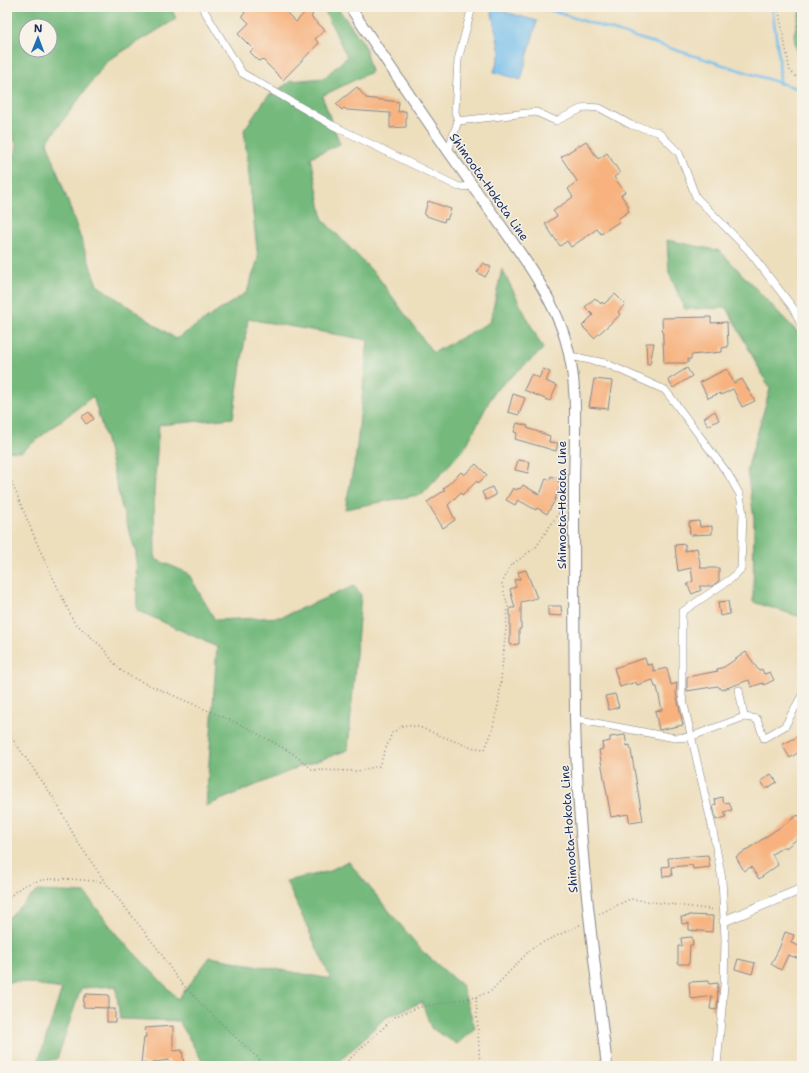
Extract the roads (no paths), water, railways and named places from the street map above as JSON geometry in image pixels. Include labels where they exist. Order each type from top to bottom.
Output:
[{"type":"main road","name":"Shimoota-Hokota Line","points":[[350,7],[516,248],[551,303],[570,356],[573,381],[575,434],[575,718],[577,782],[590,920],[608,1066]]},
{"type":"street","points":[[202,7],[242,73],[332,125],[454,185],[460,187],[473,186]]},
{"type":"street","points":[[448,151],[458,121],[455,112],[458,60],[472,7]]},
{"type":"street","points":[[458,121],[536,112],[556,121],[586,107],[600,108],[631,125],[658,132],[679,154],[696,196],[749,251],[794,310],[802,327]]},
{"type":"street","points":[[570,356],[605,362],[665,390],[728,474],[740,495],[743,514],[741,569],[732,578],[682,612],[682,696],[690,737],[719,859],[724,916],[724,985],[717,1066]]},
{"type":"street","points":[[739,690],[744,717]]},
{"type":"street","points":[[575,718],[675,738],[690,737],[744,717],[757,719],[764,738],[785,726],[802,695]]},
{"type":"street","points":[[724,916],[802,889]]},
{"type":"street","points":[[798,1066],[802,1063]]},
{"type":"water","points":[[491,8],[537,21],[521,80],[494,72],[500,53]]},
{"type":"waterway","points":[[540,7],[796,88],[802,94]]},
{"type":"waterway","points":[[772,7],[779,59],[780,84]]}]
